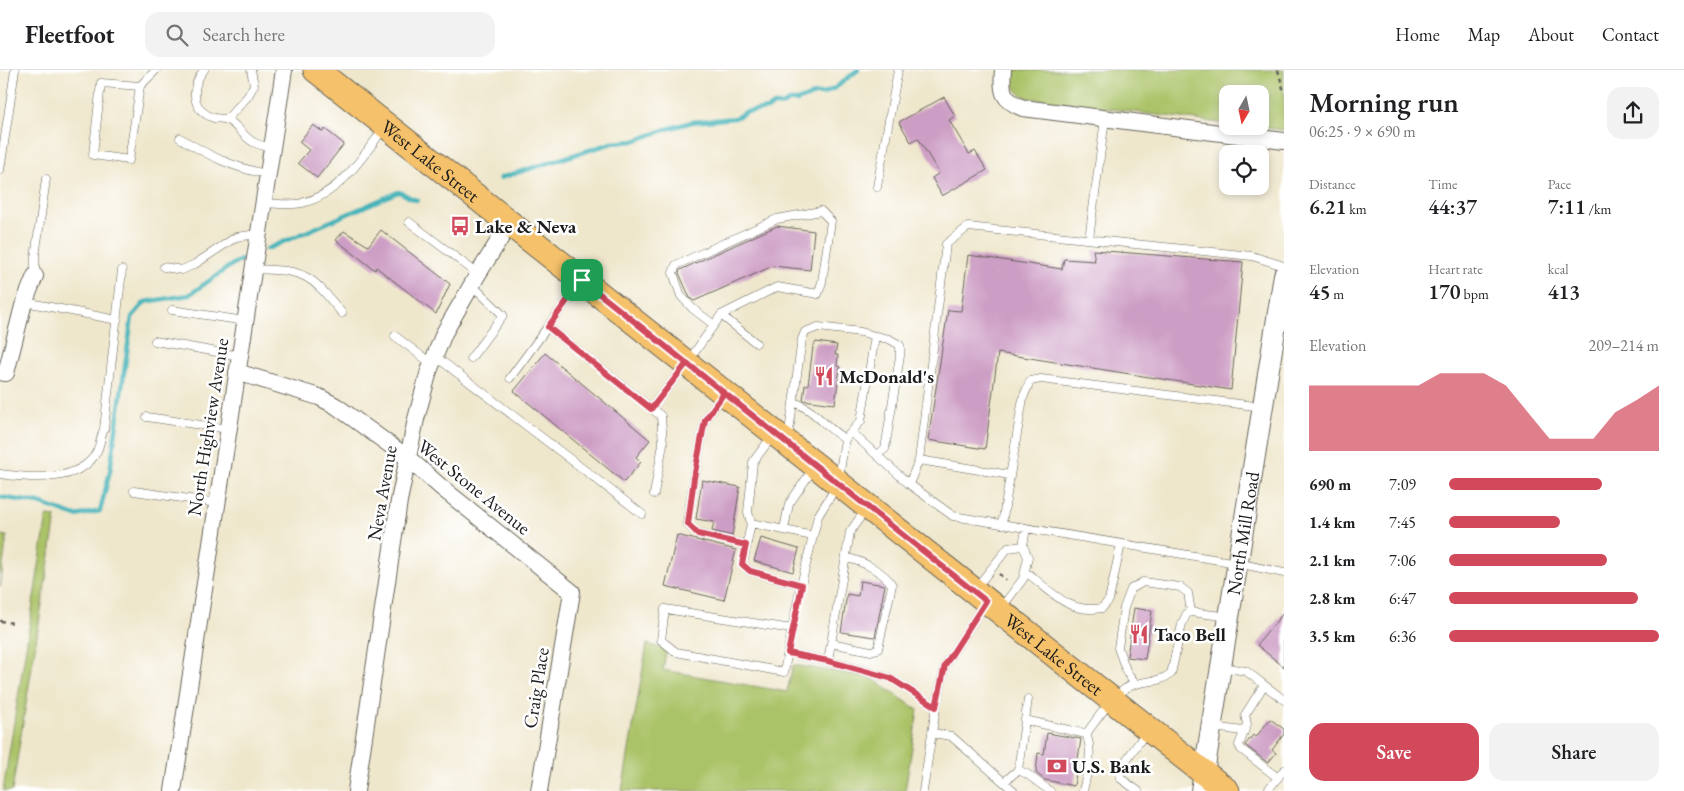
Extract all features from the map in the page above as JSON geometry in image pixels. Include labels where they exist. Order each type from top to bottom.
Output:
[{"type":"main road","name":"West Lake Street","points":[[316,70],[1148,729],[1202,782],[1227,791]]},
{"type":"street","name":"North Highview Avenue","points":[[173,791],[284,70]]},
{"type":"street","points":[[1001,71],[1005,96],[1011,104],[1023,108],[1284,141]]},
{"type":"street","name":"Neva Avenue","points":[[356,791],[399,501],[416,419],[433,359],[444,334],[510,223]]},
{"type":"street","name":"North Mill Road","points":[[1202,782],[1284,275]]},
{"type":"street","points":[[0,372],[6,373],[25,302],[35,276]]},
{"type":"street","name":"West Stone Avenue","points":[[238,364],[319,397],[336,406],[408,458],[442,488],[572,592]]},
{"type":"street","name":"Craig Place","points":[[539,791],[572,592]]},
{"type":"lane","points":[[0,170],[15,70]]},
{"type":"lane","points":[[140,86],[102,83],[93,155],[129,160],[140,86],[156,70]]},
{"type":"lane","points":[[204,70],[195,85],[194,99],[198,106],[212,117],[227,119],[252,142],[272,148]]},
{"type":"lane","points":[[227,119],[248,96],[254,85],[251,70]]},
{"type":"lane","points":[[877,187],[898,70]]},
{"type":"lane","points":[[1089,239],[1105,118]]},
{"type":"lane","points":[[263,203],[301,204],[329,192],[352,170],[386,126]]},
{"type":"lane","points":[[180,138],[206,154],[246,170],[268,174]]},
{"type":"lane","points":[[35,276],[35,257],[46,180]]},
{"type":"lane","points":[[651,409],[687,363],[721,314],[777,287],[818,294],[822,282],[832,221],[821,211],[777,220],[676,265],[673,273],[681,296],[693,309],[713,324]]},
{"type":"lane","points":[[409,222],[475,279],[503,315],[471,358]]},
{"type":"lane","points":[[909,484],[919,460],[946,244],[968,227],[1252,256],[1284,266]]},
{"type":"lane","points":[[164,267],[182,270],[236,238],[258,234]]},
{"type":"lane","points":[[253,269],[297,274],[308,278],[319,287],[342,313]]},
{"type":"lane","points":[[0,474],[22,477],[65,475],[84,467],[96,452],[104,429],[122,270]]},
{"type":"lane","points":[[510,378],[582,280]]},
{"type":"lane","points":[[25,302],[117,320]]},
{"type":"lane","points":[[172,310],[245,321]]},
{"type":"lane","points":[[721,314],[756,343]]},
{"type":"lane","points":[[548,327],[661,416],[663,444],[654,494]]},
{"type":"lane","points":[[802,585],[750,571],[742,564],[751,523],[748,512],[753,462],[781,438],[794,402],[802,339],[805,332],[818,327],[861,332],[889,339],[900,345],[900,356],[885,449],[877,456]]},
{"type":"lane","points":[[395,336],[433,359],[642,514]]},
{"type":"lane","points":[[792,628],[665,609],[661,640],[676,652],[784,672],[792,628],[818,516],[838,484],[846,439],[861,421],[875,336]]},
{"type":"lane","points":[[155,341],[238,364]]},
{"type":"lane","points":[[1002,524],[1023,398],[1030,381],[1041,379],[1263,407]]},
{"type":"lane","points":[[724,393],[705,420],[688,524],[698,534],[746,545]]},
{"type":"lane","points":[[794,402],[802,405],[837,434],[846,439]]},
{"type":"lane","points":[[147,418],[228,429]]},
{"type":"lane","points":[[851,432],[909,484],[953,516],[1237,563],[1284,573]]},
{"type":"lane","points":[[919,460],[1010,475]]},
{"type":"lane","points":[[784,529],[789,504],[816,466]]},
{"type":"lane","points":[[134,491],[217,503]]},
{"type":"lane","points":[[828,661],[850,532],[868,507]]},
{"type":"lane","points":[[751,523],[813,536]]},
{"type":"lane","points":[[986,601],[1023,579],[1028,557],[1023,546],[1026,528]]},
{"type":"lane","points":[[1024,574],[1030,576],[1064,603],[1088,611],[1102,608],[1109,600],[1120,544]]},
{"type":"lane","points":[[923,791],[936,707],[945,665],[986,601],[1008,548],[1023,546]]},
{"type":"lane","points":[[831,643],[871,651],[878,649],[891,594],[892,585],[888,578],[856,559],[846,558]]},
{"type":"lane","points":[[1135,684],[1127,673],[1118,648],[1124,608],[1131,589],[1143,582],[1180,587],[1188,593],[1191,612]]},
{"type":"lane","points":[[1086,734],[1111,700],[1135,684],[1159,681],[1171,674],[1182,624],[1187,613],[1229,616]]},
{"type":"lane","points":[[788,653],[828,661],[890,678],[936,707]]},
{"type":"lane","points":[[1221,667],[1246,671],[1284,700]]},
{"type":"lane","points":[[1264,685],[1245,715],[1247,724],[1239,745],[1278,778]]},
{"type":"lane","points":[[1004,782],[1018,770],[1028,699]]},
{"type":"lane","points":[[1025,720],[1086,734]]},
{"type":"lane","points":[[1211,726],[1244,731]]},
{"type":"lane","points":[[1138,791],[1120,778],[1122,766],[1148,729]]},
{"type":"lane","points":[[932,733],[951,736],[1014,791]]},
{"type":"lane","points":[[1083,791],[1090,757],[1090,742],[1086,734]]},
{"type":"lane","points":[[1018,770],[1027,774],[1050,791]]},
{"type":"lane","points":[[1267,791],[1284,770]]},
{"type":"path","points":[[1278,70],[1284,92]]},
{"type":"path","points":[[998,573],[1006,580]]},
{"type":"path","points":[[0,621],[13,623]]},
{"type":"green space","points":[[1014,70],[1284,70],[1284,130],[1269,128],[1269,85],[1219,85],[1219,123],[1028,98],[1019,93],[1013,83]]},
{"type":"green space","points":[[47,516],[56,517],[12,791],[3,791]]},
{"type":"green space","points":[[0,535],[7,536],[0,587]]},
{"type":"green space","points":[[647,644],[666,652],[663,670],[787,692],[793,665],[870,677],[918,710],[905,791],[622,791]]},
{"type":"building","points":[[944,97],[955,116],[949,120],[969,154],[975,151],[987,170],[942,196],[932,178],[939,173],[918,138],[911,142],[899,122]]},
{"type":"building","points":[[313,125],[323,132],[325,129],[344,144],[317,178],[298,163],[309,150],[299,142]]},
{"type":"building","points":[[777,226],[814,231],[810,270],[773,266],[694,301],[690,298],[679,273],[680,270]]},
{"type":"building","points":[[381,230],[450,284],[436,314],[376,267],[375,270],[336,240],[344,231],[368,246]]},
{"type":"building","points":[[1093,250],[1243,262],[1231,390],[998,353],[985,449],[928,440],[948,310],[961,311],[968,255],[1062,269],[1064,259],[1095,261]]},
{"type":"building","name":"McDonald's","points":[[816,342],[837,345],[835,355],[838,355],[837,366],[840,367],[835,404],[803,400],[805,385],[808,385],[813,347]]},
{"type":"building","points":[[545,353],[650,440],[636,457],[641,462],[624,482],[514,391]]},
{"type":"building","points":[[702,480],[740,487],[732,536],[712,531],[714,522],[696,519]]},
{"type":"building","points":[[677,535],[736,550],[724,600],[665,586]]},
{"type":"building","points":[[761,538],[799,549],[793,572],[754,561]]},
{"type":"building","points":[[860,581],[885,585],[875,637],[841,632],[847,594],[858,596]]},
{"type":"building","name":"Taco Bell","points":[[1134,608],[1152,611],[1145,659],[1127,657]]},
{"type":"building","points":[[1284,612],[1284,667],[1257,645]]},
{"type":"building","points":[[1270,719],[1284,729],[1284,734],[1272,750],[1276,753],[1268,763],[1245,745],[1253,735],[1256,737]]},
{"type":"building","name":"U.S. Bank","points":[[1047,733],[1081,739],[1074,786],[1045,780],[1036,773],[1038,753],[1044,754]]},
{"type":"waterway","points":[[500,178],[612,143],[634,141],[692,122],[735,118],[746,112],[767,109],[774,105],[797,101],[815,94],[823,94],[835,88],[858,70]]},
{"type":"waterway","points":[[267,249],[398,192],[417,200]]},
{"type":"waterway","points":[[0,497],[39,503],[76,516],[100,511],[110,471],[132,317],[145,302],[189,295],[243,259]]},
{"type":"place","name":"Lake & Neva","points":[[460,226]]},
{"type":"place","name":"McDonald's","points":[[824,376]]},
{"type":"place","name":"Taco Bell","points":[[1139,634]]},
{"type":"place","name":"U.S. Bank","points":[[1057,766]]},
{"type":"route","points":[[582,280],[548,327],[651,409],[687,363],[724,393],[705,420],[688,524],[698,534],[746,545],[742,564],[750,571],[802,585],[788,653],[828,661],[890,678],[936,707],[945,665],[986,601],[582,280]]}]
